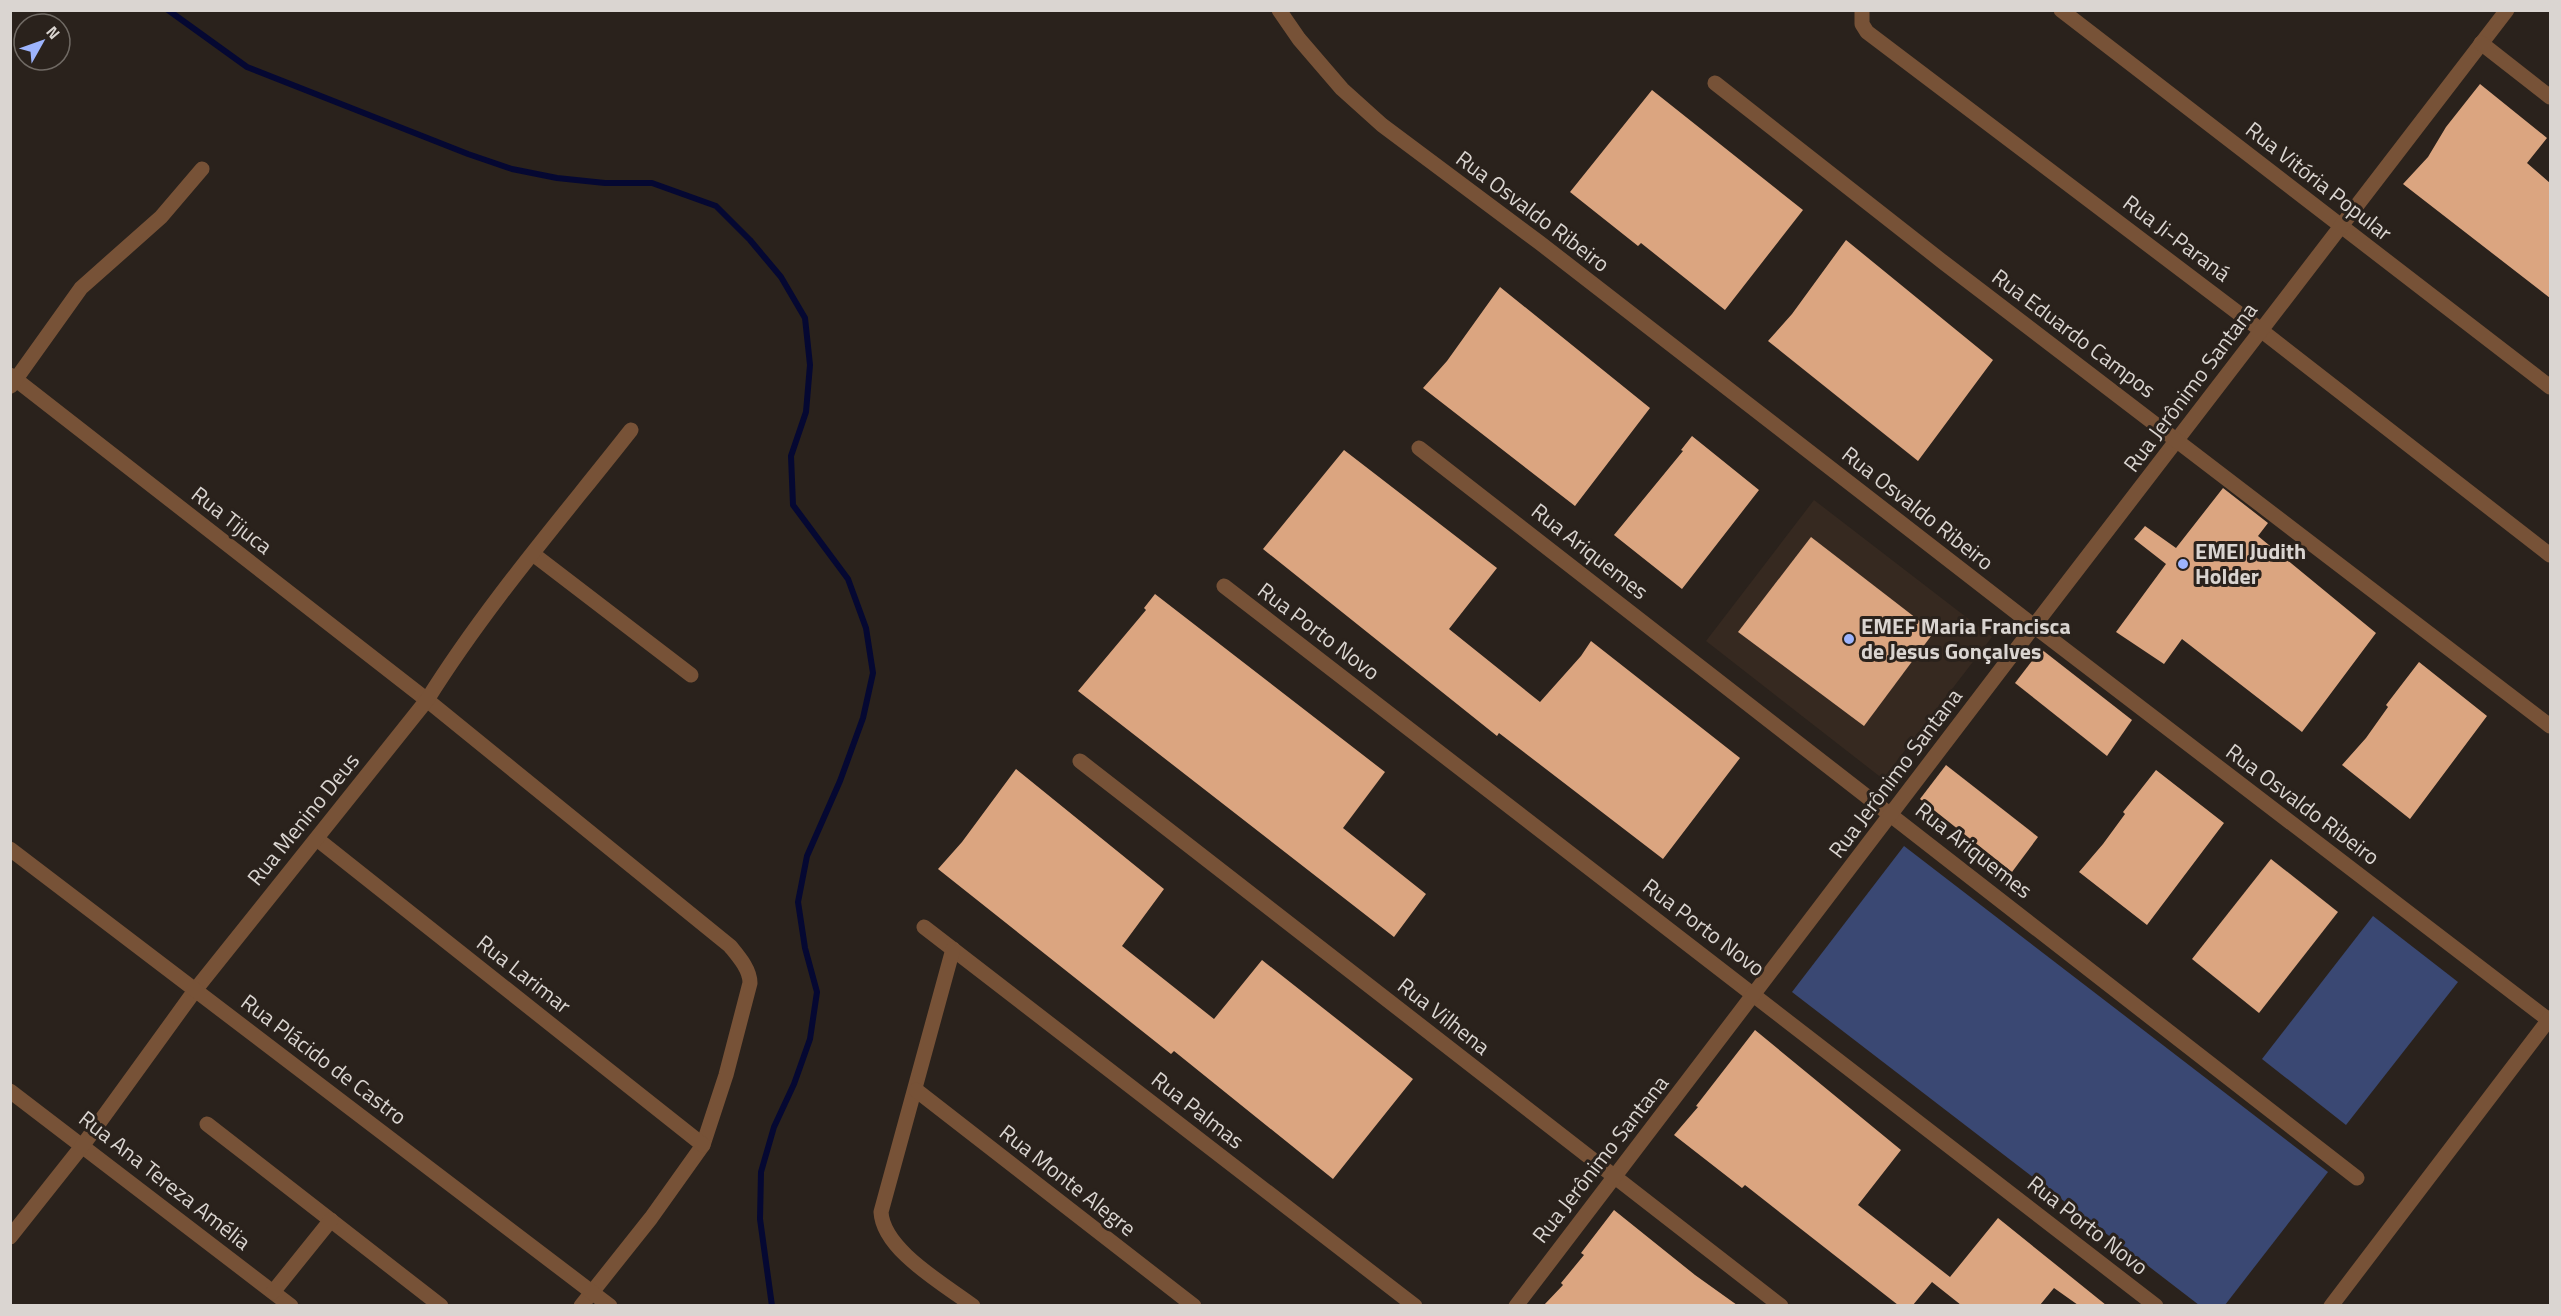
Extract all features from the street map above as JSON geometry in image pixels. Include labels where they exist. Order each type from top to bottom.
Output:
[{"type":"street","name":"Rua Osvaldo Ribeiro","points":[[1279,10],[1299,39],[1342,88],[1382,125],[1540,243],[2034,626],[2550,1019]]},
{"type":"street","name":"Rua Vitória Popular","points":[[2061,10],[2550,387]]},
{"type":"street","name":"Rua Jerônimo Santana","points":[[1516,1305],[2507,10]]},
{"type":"street","name":"Rua Ji-Paraná","points":[[1862,17],[1867,32],[2262,331],[2550,555]]},
{"type":"street","points":[[2481,43],[2550,97]]},
{"type":"street","name":"Rua Eduardo Campos","points":[[1715,83],[1943,262],[2550,726]]},
{"type":"street","points":[[12,381],[81,288],[161,217],[202,169]]},
{"type":"street","name":"Rua Tijuca","points":[[12,381],[427,700],[730,946],[740,958],[750,977],[750,983],[726,1075],[703,1145],[651,1218],[581,1305]]},
{"type":"street","name":"Rua Menino Deus","points":[[10,1237],[83,1145],[196,989],[427,700],[481,617],[631,430]]},
{"type":"street","name":"Rua Ariquemes","points":[[1419,448],[2357,1178]]},
{"type":"street","points":[[533,554],[691,675]]},
{"type":"street","name":"Rua Porto Novo","points":[[1224,586],[2156,1305]]},
{"type":"street","name":"Rua Vilhena","points":[[1080,761],[1614,1178],[1781,1305]]},
{"type":"street","name":"Rua Larimar","points":[[317,839],[703,1145]]},
{"type":"street","name":"Rua Plácido de Castro","points":[[10,849],[610,1305]]},
{"type":"street","name":"Rua Palmas","points":[[924,927],[1415,1305]]},
{"type":"street","points":[[953,949],[881,1212],[882,1221],[891,1241],[973,1305]]},
{"type":"street","points":[[2331,1305],[2550,1019]]},
{"type":"street","name":"Rua Monte Alegre","points":[[916,1090],[1194,1305]]},
{"type":"street","name":"Rua Ana Tereza Amélia","points":[[10,1091],[291,1305]]},
{"type":"street","points":[[207,1124],[441,1305]]},
{"type":"street","points":[[273,1292],[331,1220]]},
{"type":"shaded area","name":"EMEF Maria Francisca de Jesus Gonçalves","points":[[1814,500],[1992,637],[1883,779],[1706,641]]},
{"type":"shaded area","points":[[1904,846],[2328,1172],[2225,1305],[2199,1305],[1792,992]]},
{"type":"shaded area","points":[[2373,916],[2458,982],[2346,1125],[2262,1059]]},
{"type":"building","points":[[2480,84],[2547,138],[2527,163],[2550,183],[2550,298],[2403,184],[2428,157],[2446,127]]},
{"type":"building","points":[[1652,90],[1803,210],[1725,310],[1641,243],[1638,246],[1570,192]]},
{"type":"building","points":[[1846,240],[1993,360],[1918,461],[1768,341],[1792,314]]},
{"type":"building","points":[[1500,287],[1650,408],[1575,506],[1423,388],[1447,361]]},
{"type":"building","points":[[1692,436],[1759,490],[1682,589],[1614,535],[1683,451],[1681,450]]},
{"type":"building","points":[[1344,450],[1497,568],[1449,629],[1540,702],[1581,656],[1591,641],[1740,758],[1663,859],[1499,733],[1497,736],[1263,549]]},
{"type":"building","points":[[2223,488],[2268,523],[2258,536],[2376,633],[2302,732],[2182,639],[2164,664],[2116,632],[2166,564],[2134,539],[2145,526],[2176,548]]},
{"type":"building","points":[[1811,537],[1934,632],[1864,726],[1738,632]]},
{"type":"building","points":[[1155,594],[1385,772],[1343,828],[1426,894],[1394,937],[1078,691],[1146,610],[1144,608]]},
{"type":"building","points":[[2041,649],[2132,720],[2107,756],[2015,683]]},
{"type":"building","points":[[2419,662],[2487,716],[2410,819],[2342,765],[2366,738],[2388,707],[2386,705]]},
{"type":"building","points":[[1946,765],[2038,837],[2012,872],[1920,799]]},
{"type":"building","points":[[1016,769],[1164,889],[1122,946],[1214,1019],[1262,960],[1413,1079],[1333,1179],[1174,1051],[1171,1054],[938,869],[962,842]]},
{"type":"building","points":[[2156,770],[2224,823],[2147,925],[2079,872],[2103,844],[2125,814],[2123,812]]},
{"type":"building","points":[[2271,859],[2338,912],[2259,1013],[2192,959]]},
{"type":"building","points":[[1755,1030],[1901,1150],[1858,1205],[1950,1277],[1998,1218],[2106,1305],[2078,1305],[2054,1288],[2040,1305],[1961,1305],[1932,1282],[1913,1305],[1898,1305],[1745,1185],[1742,1188],[1674,1135],[1698,1107],[1696,1106]]},
{"type":"building","points":[[1614,1210],[1695,1275],[1737,1305],[1544,1305],[1563,1285],[1561,1283],[1584,1255],[1581,1253]]},
{"type":"waterway","points":[[168,10],[247,67],[468,154],[512,169],[557,178],[605,183],[652,183],[716,206],[750,240],[781,277],[805,318],[810,365],[806,412],[791,456],[793,505],[848,579],[866,628],[873,673],[863,718],[840,781],[807,856],[798,902],[805,948],[817,992],[810,1039],[794,1084],[774,1127],[761,1172],[760,1219],[772,1306]]},
{"type":"place","name":"EMEI Judith Holder","points":[[2183,564]]},
{"type":"place","name":"EMEF Maria Francisca de Jesus Gonçalves","points":[[1849,639]]}]
